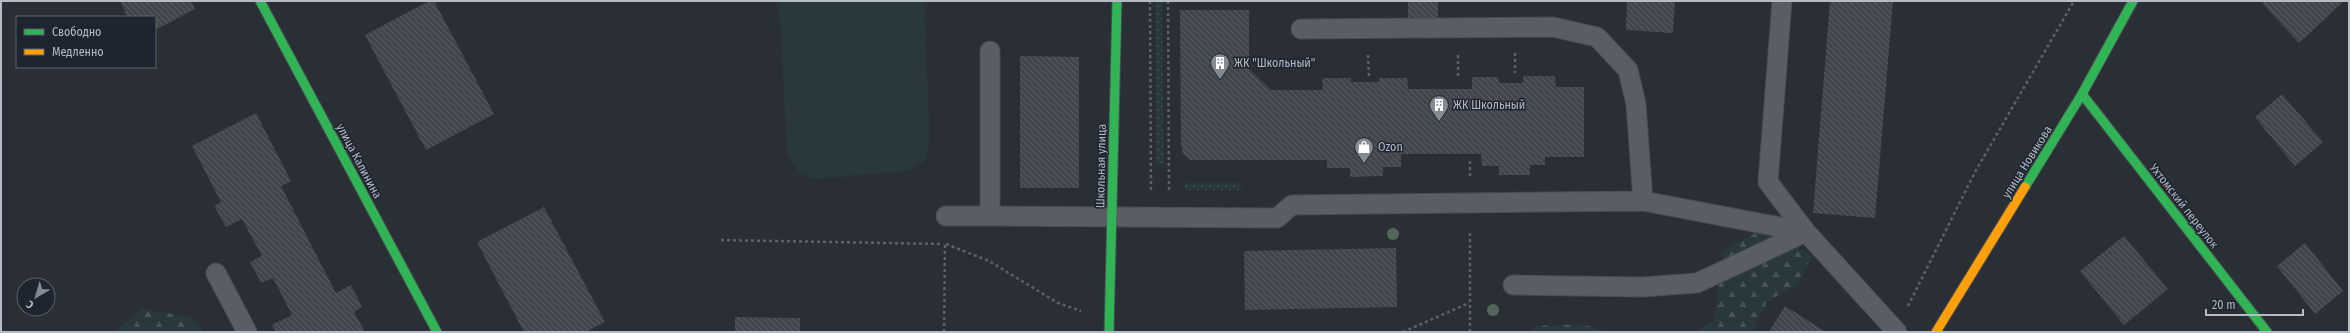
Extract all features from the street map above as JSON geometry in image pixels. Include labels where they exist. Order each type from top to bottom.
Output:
[{"type":"street","name":"улица Калинина","points":[[260,1],[437,332]]},
{"type":"street","name":"Школьная улица","points":[[1109,332],[1116,1]]},
{"type":"street","name":"улица Новикова","points":[[1936,332],[2082,94],[2133,1]]},
{"type":"street","name":"Ухтомский переулок","points":[[2082,94],[2267,332]]},
{"type":"lane","points":[[1782,1],[1768,182],[1806,232],[1897,332]]},
{"type":"lane","points":[[1301,29],[1553,27],[1597,38],[1628,70],[1636,104],[1643,201]]},
{"type":"lane","points":[[990,51],[990,216]]},
{"type":"lane","points":[[946,216],[1277,218],[1292,205],[1643,201],[1806,232]]},
{"type":"lane","points":[[1513,285],[1642,287],[1697,283],[1806,232]]},
{"type":"lane","points":[[216,273],[247,332]]},
{"type":"path","points":[[1150,1],[1151,197]]},
{"type":"path","points":[[1168,1],[1169,197]]},
{"type":"path","points":[[1905,312],[1975,172],[2074,1]]},
{"type":"path","points":[[1458,50],[1458,78]]},
{"type":"path","points":[[1515,50],[1515,73]]},
{"type":"path","points":[[1368,51],[1368,78]]},
{"type":"path","points":[[944,332],[946,216]]},
{"type":"path","points":[[721,240],[945,244],[989,261],[1058,304],[1085,312]]},
{"type":"path","points":[[1470,248],[1470,332]]},
{"type":"path","points":[[1403,332],[1469,302]]},
{"type":"green space","points":[[779,1],[924,1],[930,138],[927,155],[922,163],[907,171],[815,179],[800,173],[787,154]]},
{"type":"green space","points":[[1155,1],[1162,1],[1163,164],[1156,164]]},
{"type":"green space","points":[[1185,183],[1241,183],[1241,190],[1185,190]]},
{"type":"green space","points":[[1765,228],[1812,256],[1797,284],[1767,302],[1752,332],[1695,332],[1714,320],[1723,251]]},
{"type":"green space","points":[[143,309],[190,317],[205,332],[114,332]]},
{"type":"green space","points":[[1582,324],[1607,332],[1530,332],[1536,326]]},
{"type":"building","points":[[120,1],[191,1],[195,9],[156,29],[156,16],[128,16]]},
{"type":"building","points":[[429,1],[434,1],[494,114],[426,150],[365,35]]},
{"type":"building","points":[[1408,1],[1438,1],[1438,23],[1408,23]]},
{"type":"building","points":[[1627,1],[1675,1],[1673,33],[1626,30]]},
{"type":"building","points":[[1830,1],[1893,1],[1875,218],[1813,213]]},
{"type":"building","points":[[2265,1],[2344,1],[2299,43],[2262,3]]},
{"type":"building","name":"ЖК Школьный","points":[[1180,10],[1249,10],[1249,69],[1271,90],[1323,90],[1322,78],[1351,78],[1351,82],[1379,82],[1379,78],[1407,78],[1408,89],[1472,89],[1472,77],[1498,77],[1499,83],[1523,83],[1523,76],[1555,76],[1556,87],[1584,87],[1584,157],[1545,157],[1545,165],[1530,165],[1530,175],[1499,175],[1499,166],[1482,166],[1481,154],[1401,154],[1401,167],[1383,167],[1383,176],[1350,177],[1350,168],[1327,168],[1327,160],[1190,160],[1183,154],[1181,144]]},
{"type":"building","points":[[1020,56],[1079,57],[1079,188],[1020,188]]},
{"type":"building","points":[[2282,94],[2323,142],[2295,166],[2255,117]]},
{"type":"building","points":[[256,113],[291,181],[281,186],[336,293],[351,285],[362,307],[354,312],[365,332],[276,332],[272,325],[292,315],[273,278],[261,283],[250,262],[262,256],[242,219],[226,227],[214,206],[221,202],[192,146]]},
{"type":"building","points":[[544,207],[605,322],[586,332],[524,332],[477,242]]},
{"type":"building","points":[[2124,236],[2168,289],[2124,325],[2080,271]]},
{"type":"building","points":[[2305,243],[2343,291],[2315,314],[2277,266]]},
{"type":"building","points":[[1396,248],[1397,307],[1245,310],[1244,251]]},
{"type":"building","points":[[1785,306],[1826,332],[1769,332]]},
{"type":"building","points":[[735,317],[800,318],[800,332],[735,332]]},
{"type":"traffic: fast","points":[[260,1],[437,332]]},
{"type":"traffic: fast","points":[[1109,332],[1117,1]]},
{"type":"traffic: fast","points":[[2025,187],[2082,94],[2133,1]]},
{"type":"traffic: fast","points":[[2082,94],[2267,332]]},
{"type":"traffic: slow","points":[[1936,332],[2025,187]]},
{"type":"place","name":"ЖК \"Школьный\"","points":[[1220,80]]},
{"type":"place","name":"ЖК Школьный","points":[[1439,122]]},
{"type":"place","name":"Ozon","points":[[1364,164]]}]
